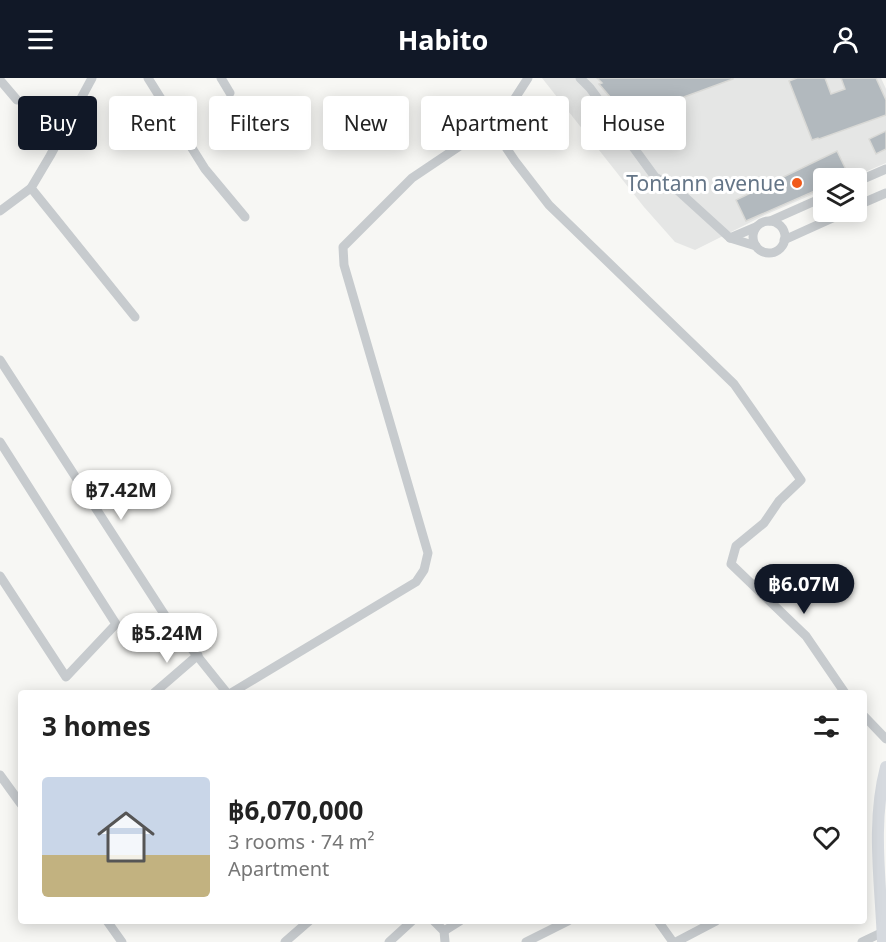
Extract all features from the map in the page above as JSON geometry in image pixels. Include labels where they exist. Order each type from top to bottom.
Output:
[{"type":"main road","points":[[883,937],[878,811],[880,788],[886,767]]},
{"type":"street","points":[[0,211],[31,188],[92,78]]},
{"type":"street","points":[[148,78],[206,169],[245,217]]},
{"type":"street","points":[[220,78],[230,93]]},
{"type":"street","points":[[516,96],[528,78]]},
{"type":"street","points":[[580,78],[590,88],[655,177],[675,188],[729,238],[756,246],[764,252],[775,251],[784,240],[783,229],[776,222],[770,221],[765,221],[729,238]]},
{"type":"street","points":[[0,80],[17,100]]},
{"type":"street","points":[[234,690],[416,582],[424,570],[428,553],[344,265],[343,247],[412,178],[454,150]]},
{"type":"street","points":[[508,150],[549,205],[734,384],[801,480],[779,501],[764,523],[736,546],[731,564],[806,636],[843,690]]},
{"type":"street","points":[[867,177],[886,169]]},
{"type":"street","points":[[31,188],[135,318]]},
{"type":"street","points":[[867,202],[886,193]]},
{"type":"street","points":[[770,221],[813,202]]},
{"type":"street","points":[[784,240],[824,222]]},
{"type":"street","points":[[756,227],[753,236],[756,246]]},
{"type":"street","points":[[0,360],[166,616],[227,690]]},
{"type":"street","points":[[0,442],[116,624],[66,677],[0,576]]},
{"type":"street","points":[[157,690],[198,655]]},
{"type":"street","points":[[867,719],[886,738]]},
{"type":"street","points":[[0,775],[18,800]]},
{"type":"street","points":[[109,924],[122,942]]},
{"type":"street","points":[[285,942],[306,924]]},
{"type":"street","points":[[388,942],[409,924]]},
{"type":"street","points":[[437,924],[444,932],[445,942]]},
{"type":"street","points":[[444,932],[456,924]]},
{"type":"street","points":[[526,942],[562,924]]},
{"type":"street","points":[[660,924],[674,942],[710,924]]},
{"type":"street","points":[[862,942],[883,937]]},
{"type":"shaded area","points":[[542,78],[881,78],[886,89],[886,163],[867,171],[867,168],[813,168],[813,194],[695,250],[675,242],[599,150],[686,150],[686,96],[581,96],[581,127],[569,112],[569,96],[556,96]]},
{"type":"building","points":[[597,78],[733,78],[686,96],[609,96],[599,84],[602,83]]},
{"type":"building","points":[[797,78],[825,78],[831,94],[845,89],[841,78],[876,78],[886,100],[886,115],[812,140],[789,81]]},
{"type":"building","points":[[886,131],[886,149],[876,154],[869,139]]},
{"type":"building","name":"Tontann avenue","points":[[837,151],[845,168],[813,168],[813,192],[746,221],[736,200]]},
{"type":"place","name":"Tontann avenue","points":[[797,183]]}]
